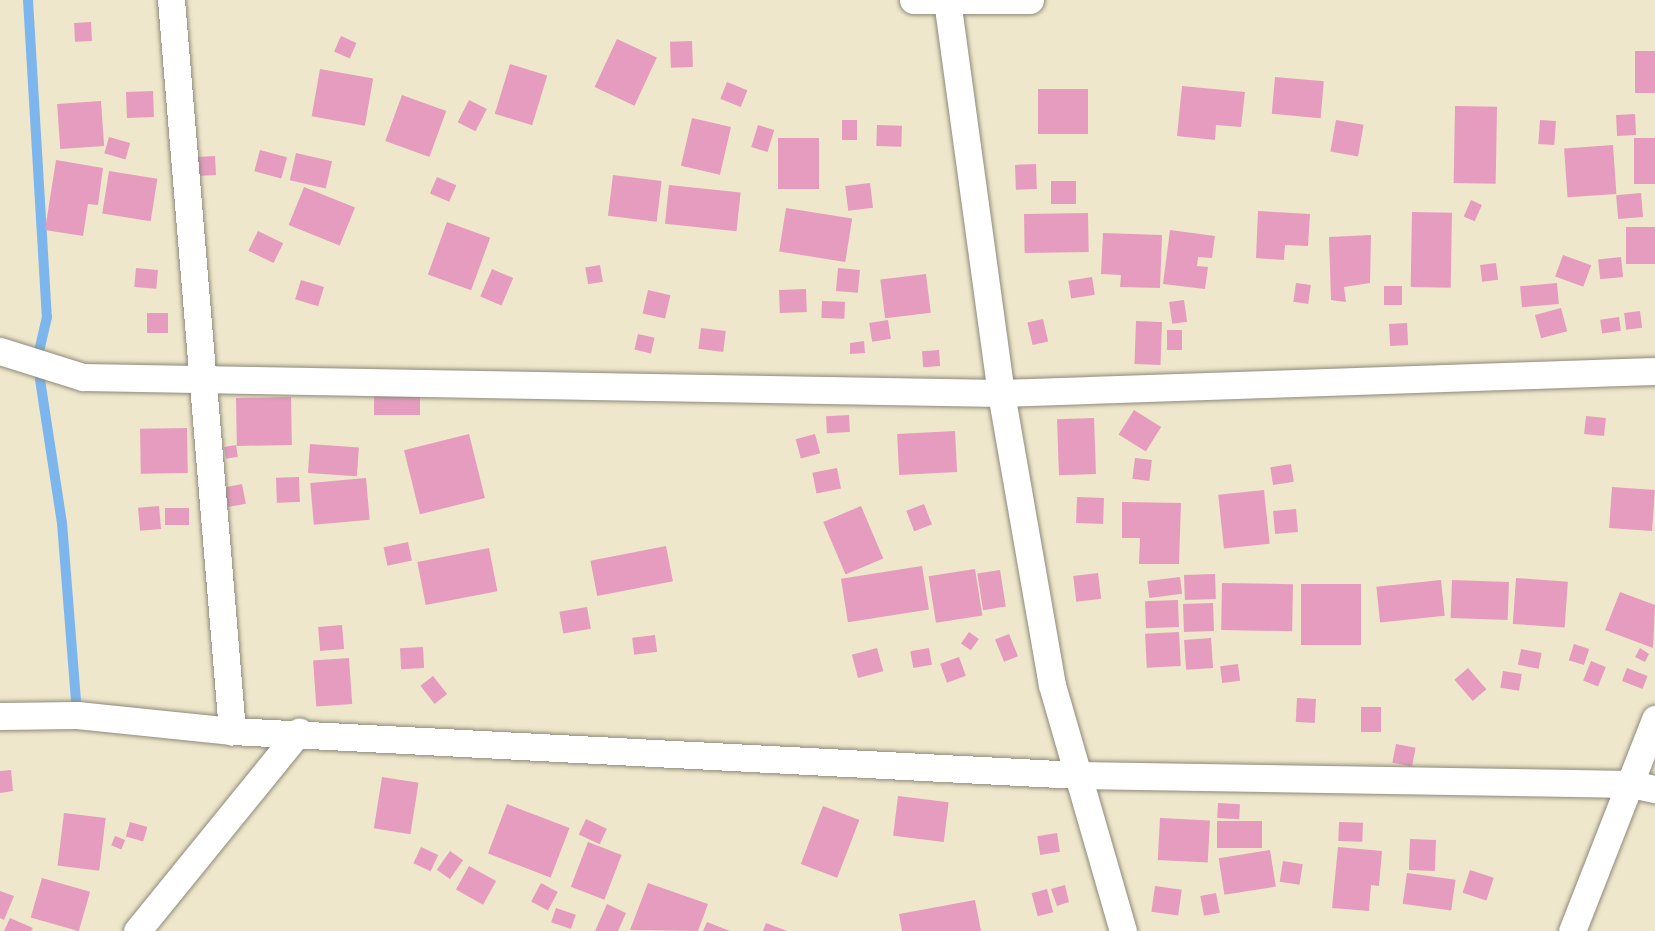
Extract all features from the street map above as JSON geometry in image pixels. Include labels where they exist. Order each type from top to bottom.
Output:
[{"type":"street","points":[[171,0],[199,380],[232,730]]},
{"type":"street","points":[[913,0],[1030,0]]},
{"type":"street","points":[[947,1],[1001,393],[1052,685],[1123,931]]},
{"type":"street","points":[[0,351],[82,377],[1001,393],[1655,370]]},
{"type":"street","points":[[0,716],[77,715],[232,730],[1077,775],[1643,787]]},
{"type":"street","points":[[1572,931],[1643,787],[1655,719]]},
{"type":"street","points":[[137,931],[299,732]]},
{"type":"building","points":[[91,22],[92,41],[75,42],[74,23]]},
{"type":"building","points":[[341,36],[357,43],[350,58],[334,52]]},
{"type":"building","points":[[617,39],[657,58],[634,106],[595,87]]},
{"type":"building","points":[[692,41],[693,67],[671,68],[670,42]]},
{"type":"building","points":[[1635,51],[1655,51],[1655,93],[1635,93]]},
{"type":"building","points":[[510,64],[547,75],[532,125],[495,114]]},
{"type":"building","points":[[320,69],[373,78],[365,126],[312,116]]},
{"type":"building","points":[[1275,77],[1324,81],[1321,118],[1272,114]]},
{"type":"building","points":[[727,82],[747,90],[741,107],[720,99]]},
{"type":"building","points":[[1182,86],[1245,92],[1241,127],[1216,125],[1215,140],[1177,136]]},
{"type":"building","points":[[1038,89],[1088,89],[1088,134],[1038,134]]},
{"type":"building","points":[[153,91],[154,117],[127,118],[126,92]]},
{"type":"building","points":[[402,95],[446,111],[429,157],[385,141]]},
{"type":"building","points":[[469,100],[487,109],[475,131],[458,122]]},
{"type":"building","points":[[101,101],[104,146],[60,149],[57,104]]},
{"type":"building","points":[[1455,106],[1497,107],[1496,184],[1454,183]]},
{"type":"building","points":[[1635,114],[1636,135],[1617,136],[1616,115]]},
{"type":"building","points":[[692,118],[731,127],[720,175],[681,166]]},
{"type":"building","points":[[842,120],[857,120],[857,140],[842,140]]},
{"type":"building","points":[[1336,120],[1364,125],[1358,156],[1330,152]]},
{"type":"building","points":[[1540,120],[1556,121],[1554,145],[1538,144]]},
{"type":"building","points":[[758,125],[774,130],[768,152],[751,147]]},
{"type":"building","points":[[877,125],[902,126],[901,147],[876,146]]},
{"type":"building","points":[[109,137],[130,143],[125,159],[104,153]]},
{"type":"building","points":[[778,138],[819,138],[819,189],[778,189]]},
{"type":"building","points":[[1634,138],[1655,138],[1655,184],[1634,184]]},
{"type":"building","points":[[1613,145],[1616,194],[1568,197],[1564,148]]},
{"type":"building","points":[[260,150],[287,157],[281,178],[254,171]]},
{"type":"building","points":[[296,153],[332,161],[326,189],[290,180]]},
{"type":"building","points":[[215,156],[216,175],[197,176],[196,157]]},
{"type":"building","points":[[56,160],[103,168],[98,205],[88,204],[83,236],[45,230]]},
{"type":"building","points":[[1036,164],[1037,189],[1016,190],[1015,165]]},
{"type":"building","points":[[109,171],[157,179],[151,221],[102,213]]},
{"type":"building","points":[[613,175],[662,181],[657,222],[608,216]]},
{"type":"building","points":[[437,177],[456,185],[449,202],[430,194]]},
{"type":"building","points":[[1051,181],[1076,181],[1076,204],[1051,204]]},
{"type":"building","points":[[870,183],[873,208],[848,211],[845,186]]},
{"type":"building","points":[[669,185],[741,193],[737,231],[665,224]]},
{"type":"building","points":[[304,187],[355,208],[340,246],[289,225]]},
{"type":"building","points":[[1641,193],[1643,217],[1618,219],[1616,195]]},
{"type":"building","points":[[1471,200],[1482,205],[1475,221],[1464,216]]},
{"type":"building","points":[[786,208],[852,218],[845,262],[779,251]]},
{"type":"building","points":[[1258,211],[1310,214],[1308,246],[1285,245],[1284,260],[1256,258]]},
{"type":"building","points":[[1412,212],[1452,213],[1451,288],[1411,287]]},
{"type":"building","points":[[1088,213],[1089,252],[1025,253],[1024,214]]},
{"type":"building","points":[[447,222],[490,238],[471,290],[428,275]]},
{"type":"building","points":[[1626,227],[1655,227],[1655,264],[1626,264]]},
{"type":"building","points":[[1170,230],[1215,236],[1212,258],[1198,257],[1197,266],[1208,267],[1205,289],[1163,284]]},
{"type":"building","points":[[258,231],[283,243],[274,263],[248,251]]},
{"type":"building","points":[[1103,233],[1162,235],[1160,288],[1120,287],[1121,275],[1101,274]]},
{"type":"building","points":[[1371,235],[1370,283],[1344,287],[1346,302],[1331,300],[1329,237]]},
{"type":"building","points":[[1563,255],[1591,265],[1583,287],[1555,277]]},
{"type":"building","points":[[1621,257],[1623,277],[1600,279],[1598,259]]},
{"type":"building","points":[[1496,263],[1498,280],[1482,282],[1480,265]]},
{"type":"building","points":[[600,265],[603,282],[588,284],[585,268]]},
{"type":"building","points":[[136,268],[158,270],[156,289],[134,287]]},
{"type":"building","points":[[838,268],[860,270],[858,293],[836,291]]},
{"type":"building","points":[[492,269],[513,278],[501,306],[480,297]]},
{"type":"building","points":[[926,274],[931,313],[885,318],[880,280]]},
{"type":"building","points":[[1092,277],[1095,295],[1071,299],[1068,281]]},
{"type":"building","points":[[301,280],[324,287],[318,306],[295,299]]},
{"type":"building","points":[[1296,283],[1311,285],[1308,304],[1293,302]]},
{"type":"building","points":[[1557,283],[1559,304],[1522,307],[1520,286]]},
{"type":"building","points":[[1384,286],[1402,286],[1402,305],[1384,305]]},
{"type":"building","points":[[806,289],[807,312],[780,313],[779,290]]},
{"type":"building","points":[[648,290],[670,295],[665,319],[643,313]]},
{"type":"building","points":[[1184,300],[1187,322],[1172,324],[1169,302]]},
{"type":"building","points":[[822,301],[845,302],[844,319],[821,318]]},
{"type":"building","points":[[1561,308],[1567,331],[1541,338],[1535,315]]},
{"type":"building","points":[[1640,311],[1642,328],[1626,330],[1624,313]]},
{"type":"building","points":[[147,313],[168,313],[168,333],[147,333]]},
{"type":"building","points":[[1619,317],[1621,331],[1602,334],[1600,320]]},
{"type":"building","points":[[1043,319],[1048,341],[1033,345],[1027,323]]},
{"type":"building","points":[[888,320],[891,339],[872,342],[869,323]]},
{"type":"building","points":[[1136,321],[1162,322],[1160,365],[1134,364]]},
{"type":"building","points":[[1407,323],[1408,345],[1390,346],[1389,324]]},
{"type":"building","points":[[701,328],[726,331],[723,352],[698,349]]},
{"type":"building","points":[[1167,330],[1182,330],[1182,350],[1167,350]]},
{"type":"building","points":[[638,334],[655,338],[651,353],[634,350]]},
{"type":"building","points":[[864,341],[865,353],[850,354],[850,343]]},
{"type":"building","points":[[939,350],[940,366],[923,367],[922,351]]},
{"type":"building","points":[[374,388],[420,388],[420,415],[374,415]]},
{"type":"building","points":[[291,397],[292,445],[237,446],[236,398]]},
{"type":"building","points":[[1134,410],[1161,427],[1146,452],[1119,435]]},
{"type":"building","points":[[849,415],[850,432],[827,433],[826,416]]},
{"type":"building","points":[[1586,416],[1606,418],[1604,436],[1584,434]]},
{"type":"building","points":[[1094,418],[1096,474],[1059,475],[1057,419]]},
{"type":"building","points":[[187,428],[188,473],[141,474],[140,429]]},
{"type":"building","points":[[955,431],[957,472],[899,475],[897,434]]},
{"type":"building","points":[[469,434],[485,498],[420,514],[404,450]]},
{"type":"building","points":[[815,434],[820,453],[801,458],[796,439]]},
{"type":"building","points":[[310,444],[359,447],[357,476],[308,473]]},
{"type":"building","points":[[236,445],[238,457],[226,459],[224,447]]},
{"type":"building","points":[[1135,458],[1152,460],[1149,481],[1132,479]]},
{"type":"building","points":[[1291,464],[1294,482],[1273,485],[1270,467]]},
{"type":"building","points":[[837,468],[841,489],[816,493],[812,473]]},
{"type":"building","points":[[299,477],[300,502],[277,503],[276,478]]},
{"type":"building","points":[[366,478],[370,520],[314,525],[310,483]]},
{"type":"building","points":[[242,484],[246,504],[228,507],[224,487]]},
{"type":"building","points":[[1612,487],[1655,490],[1652,531],[1609,528]]},
{"type":"building","points":[[1264,490],[1270,544],[1224,549],[1218,495]]},
{"type":"building","points":[[1077,497],[1104,498],[1103,524],[1076,523]]},
{"type":"building","points":[[1122,502],[1181,503],[1179,564],[1139,564],[1140,538],[1122,538]]},
{"type":"building","points":[[924,504],[932,525],[914,531],[906,511]]},
{"type":"building","points":[[159,506],[161,529],[140,531],[138,508]]},
{"type":"building","points":[[861,506],[883,558],[846,574],[823,522]]},
{"type":"building","points":[[165,508],[189,508],[189,525],[165,525]]},
{"type":"building","points":[[1296,509],[1298,532],[1275,534],[1273,511]]},
{"type":"building","points":[[408,542],[412,561],[387,566],[384,547]]},
{"type":"building","points":[[666,546],[673,581],[597,596],[590,561]]},
{"type":"building","points":[[489,548],[497,591],[426,605],[417,562]]},
{"type":"building","points":[[922,566],[929,609],[848,622],[841,579]]},
{"type":"building","points":[[975,569],[982,615],[936,623],[929,576]]},
{"type":"building","points":[[1000,570],[1006,607],[983,610],[977,574]]},
{"type":"building","points":[[1098,573],[1101,599],[1076,602],[1073,576]]},
{"type":"building","points":[[1215,574],[1216,599],[1185,600],[1184,575]]},
{"type":"building","points":[[1180,577],[1182,594],[1149,598],[1147,581]]},
{"type":"building","points":[[1516,578],[1568,582],[1565,628],[1513,624]]},
{"type":"building","points":[[1441,580],[1445,616],[1380,623],[1376,587]]},
{"type":"building","points":[[1452,580],[1509,582],[1508,620],[1451,618]]},
{"type":"building","points":[[1222,583],[1293,584],[1292,631],[1221,630]]},
{"type":"building","points":[[1301,584],[1361,584],[1361,645],[1301,645]]},
{"type":"building","points":[[1620,592],[1655,605],[1653,648],[1605,630]]},
{"type":"building","points":[[1178,600],[1179,627],[1146,628],[1145,601]]},
{"type":"building","points":[[1213,603],[1214,631],[1184,632],[1183,604]]},
{"type":"building","points":[[587,607],[591,629],[563,634],[559,612]]},
{"type":"building","points":[[342,625],[344,649],[320,651],[318,627]]},
{"type":"building","points":[[969,632],[979,639],[971,650],[961,643]]},
{"type":"building","points":[[1179,632],[1181,666],[1147,668],[1145,634]]},
{"type":"building","points":[[1009,634],[1018,656],[1004,662],[995,640]]},
{"type":"building","points":[[655,635],[657,652],[634,655],[632,638]]},
{"type":"building","points":[[1211,638],[1213,668],[1186,670],[1184,640]]},
{"type":"building","points":[[1574,644],[1589,649],[1584,665],[1569,660]]},
{"type":"building","points":[[423,647],[424,668],[401,669],[400,648]]},
{"type":"building","points":[[877,648],[883,671],[858,678],[852,655]]},
{"type":"building","points":[[929,648],[932,665],[913,668],[910,651]]},
{"type":"building","points":[[1640,648],[1649,654],[1645,662],[1635,657]]},
{"type":"building","points":[[1521,649],[1542,653],[1539,669],[1518,665]]},
{"type":"building","points":[[959,657],[966,676],[947,683],[940,664]]},
{"type":"building","points":[[349,658],[352,704],[316,706],[313,661]]},
{"type":"building","points":[[1591,661],[1606,667],[1598,686],[1583,680]]},
{"type":"building","points":[[1238,664],[1240,681],[1222,683],[1220,666]]},
{"type":"building","points":[[1468,668],[1486,689],[1473,701],[1454,680]]},
{"type":"building","points":[[1627,668],[1648,676],[1643,689],[1622,681]]},
{"type":"building","points":[[1503,671],[1522,674],[1519,691],[1500,688]]},
{"type":"building","points":[[433,676],[447,694],[435,704],[420,686]]},
{"type":"building","points":[[1297,698],[1316,699],[1315,723],[1296,722]]},
{"type":"building","points":[[1361,707],[1381,707],[1381,732],[1361,732]]},
{"type":"building","points":[[1396,744],[1416,748],[1412,766],[1392,763]]},
{"type":"building","points":[[11,770],[13,791],[0,793],[0,771]]},
{"type":"building","points":[[382,777],[419,783],[410,834],[374,828]]},
{"type":"building","points":[[898,796],[949,802],[944,842],[893,836]]},
{"type":"building","points":[[1218,803],[1240,804],[1239,819],[1217,818]]},
{"type":"building","points":[[507,804],[570,828],[551,877],[488,853]]},
{"type":"building","points":[[823,806],[859,820],[837,878],[801,864]]},
{"type":"building","points":[[64,813],[106,818],[99,871],[58,866]]},
{"type":"building","points":[[1160,818],[1210,821],[1208,863],[1158,860]]},
{"type":"building","points":[[586,819],[607,829],[600,844],[579,834]]},
{"type":"building","points":[[1217,821],[1262,821],[1262,848],[1217,848]]},
{"type":"building","points":[[130,822],[147,827],[143,841],[126,836]]},
{"type":"building","points":[[1339,822],[1363,823],[1362,842],[1338,841]]},
{"type":"building","points":[[1057,833],[1060,852],[1040,855],[1037,836]]},
{"type":"building","points":[[115,836],[125,840],[121,849],[111,845]]},
{"type":"building","points":[[1410,839],[1436,840],[1435,871],[1409,870]]},
{"type":"building","points":[[588,842],[622,855],[604,900],[571,887]]},
{"type":"building","points":[[421,847],[438,855],[431,871],[413,863]]},
{"type":"building","points":[[1338,847],[1382,851],[1379,886],[1371,885],[1369,911],[1332,908]]},
{"type":"building","points":[[1270,850],[1276,887],[1224,895],[1219,858]]},
{"type":"building","points":[[450,851],[463,860],[450,879],[437,870]]},
{"type":"building","points":[[1283,861],[1303,864],[1299,885],[1280,882]]},
{"type":"building","points":[[469,866],[496,881],[483,905],[456,890]]},
{"type":"building","points":[[1470,870],[1494,878],[1486,901],[1463,893]]},
{"type":"building","points":[[1407,873],[1456,880],[1451,911],[1403,904]]},
{"type":"building","points":[[42,878],[90,892],[79,931],[31,917]]},
{"type":"building","points":[[541,883],[558,892],[548,910],[531,902]]},
{"type":"building","points":[[648,883],[708,904],[698,931],[630,930]]},
{"type":"building","points":[[1065,885],[1069,902],[1057,906],[1051,889]]},
{"type":"building","points":[[1155,886],[1182,890],[1178,916],[1151,912]]},
{"type":"building","points":[[1047,889],[1053,912],[1038,916],[1032,893]]},
{"type":"building","points":[[0,891],[14,896],[4,920],[0,918]]},
{"type":"building","points":[[1216,893],[1220,913],[1204,916],[1200,896]]},
{"type":"building","points":[[975,900],[981,931],[902,931],[899,914]]},
{"type":"building","points":[[607,904],[626,913],[618,931],[595,931]]},
{"type":"building","points":[[556,908],[576,915],[571,929],[551,922]]},
{"type":"building","points":[[10,918],[33,928],[31,931],[4,931]]},
{"type":"building","points":[[707,922],[730,931],[703,931]]},
{"type":"building","points":[[766,923],[787,931],[763,931]]},
{"type":"waterway","points":[[28,0],[47,317],[37,360],[62,523],[77,715]]}]
